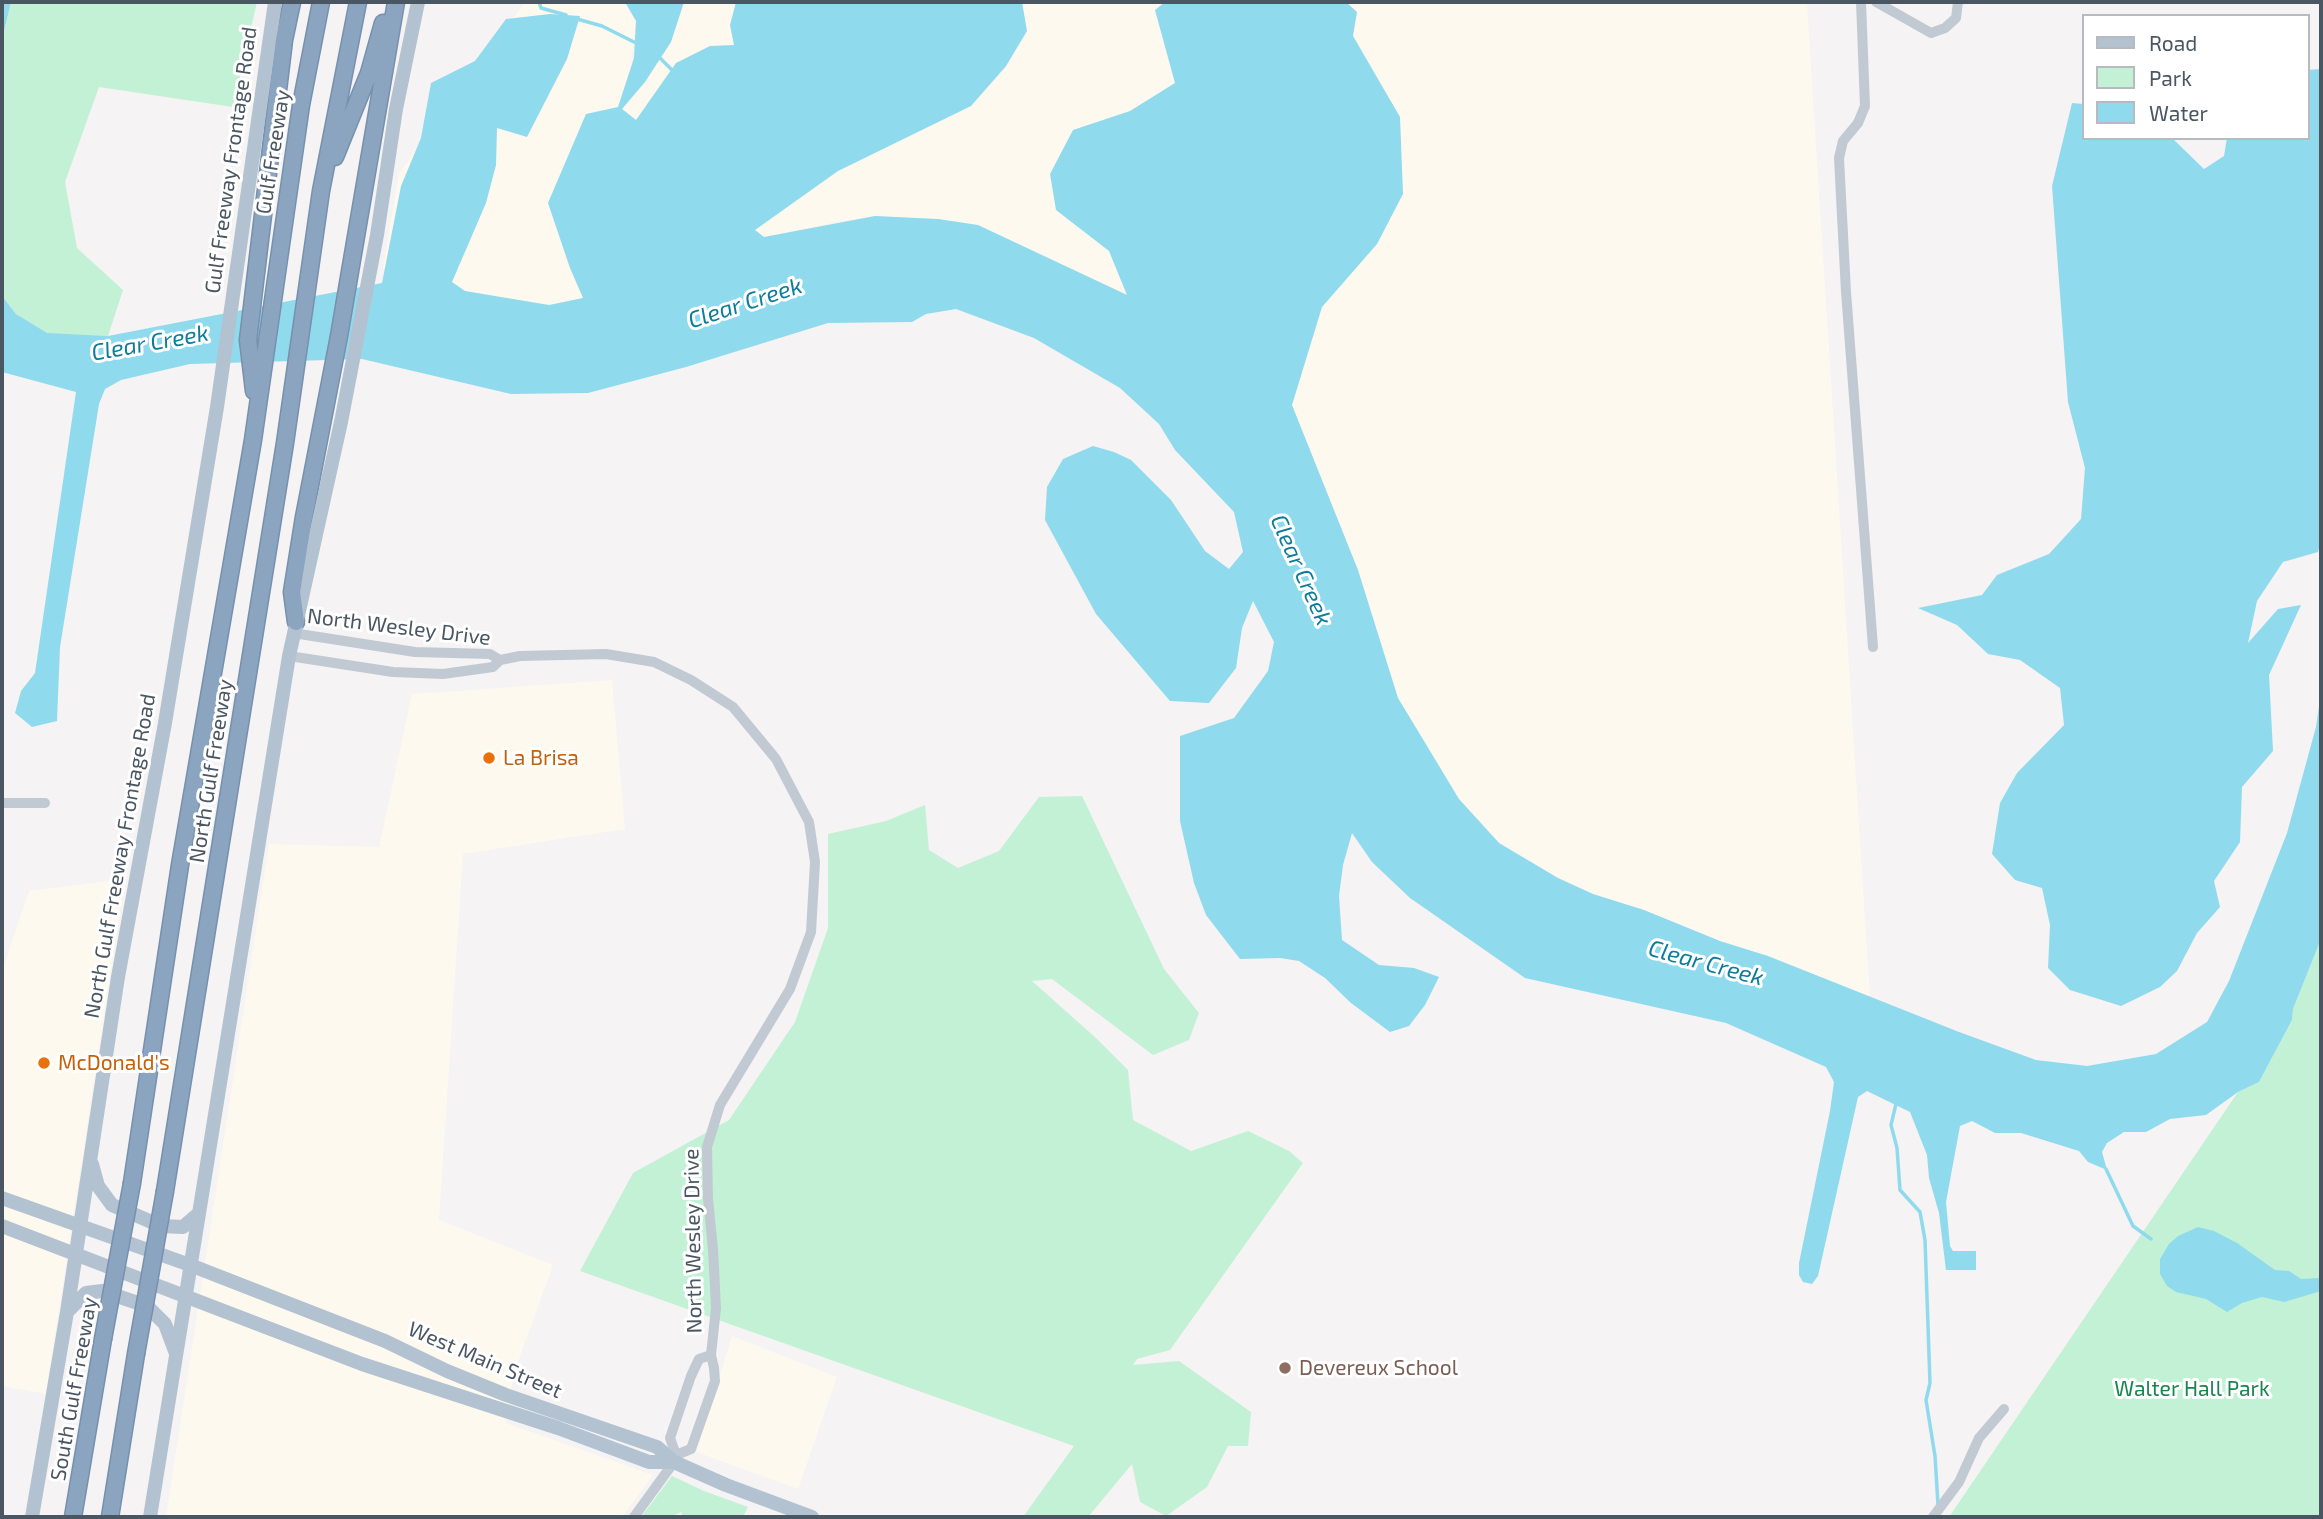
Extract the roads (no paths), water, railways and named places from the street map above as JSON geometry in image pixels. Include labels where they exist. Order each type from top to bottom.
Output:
[{"type":"highway","points":[[257,414],[248,340],[284,40],[292,2]]},
{"type":"highway","name":"Gulf Freeway","points":[[272,309],[301,105],[321,2]]},
{"type":"highway","points":[[321,191],[358,2]]},
{"type":"highway","points":[[321,191],[369,73],[389,2]]},
{"type":"highway","points":[[294,628],[292,592],[309,484],[339,336],[396,2]]},
{"type":"highway","name":"North Gulf Freeway","points":[[112,1517],[136,1354],[165,1191],[285,443],[321,191]]},
{"type":"highway","name":"North Gulf Freeway","points":[[116,1267],[132,1183],[180,865],[253,440],[272,309]]},
{"type":"highway","name":"South Gulf Freeway","points":[[73,1517],[116,1267]]},
{"type":"main road","name":"Gulf Freeway Frontage Road","points":[[217,407],[275,2]]},
{"type":"main road","points":[[150,1517],[289,656],[341,422],[377,235],[396,109],[418,2]]},
{"type":"main road","name":"North Gulf Freeway Frontage Road","points":[[32,1517],[67,1312],[76,1225],[217,407]]},
{"type":"main road","points":[[90,1156],[98,1186],[112,1205],[161,1226],[183,1227],[198,1214]]},
{"type":"main road","name":"West Main Street","points":[[2,1198],[190,1265],[386,1340],[473,1382],[657,1447],[726,1485],[812,1517]]},
{"type":"main road","name":"West Main Street","points":[[2,1226],[362,1364],[649,1462],[675,1459]]},
{"type":"main road","points":[[67,1312],[86,1293],[102,1291],[148,1307],[165,1324],[176,1352]]},
{"type":"street","points":[[1861,2],[1865,106],[1858,123],[1843,141],[1839,158],[1846,292],[1873,647]]},
{"type":"street","points":[[1876,2],[1931,33],[1945,28],[1956,18],[1958,2]]},
{"type":"street","name":"North Wesley Drive","points":[[294,628],[415,652],[491,653],[500,660]]},
{"type":"street","name":"North Wesley Drive","points":[[289,656],[393,672],[443,674],[493,667],[500,660],[520,656],[606,654],[654,662],[691,680],[733,707],[776,759],[809,822],[815,862],[811,932],[790,989],[720,1105],[708,1147],[708,1199],[716,1308],[711,1355],[715,1381],[691,1449],[675,1459],[670,1438],[691,1376],[699,1359],[711,1355]]},
{"type":"street","points":[[2,803],[45,803]]},
{"type":"street","points":[[1933,1517],[1959,1482],[1979,1438],[2004,1409]]},
{"type":"street","points":[[634,1517],[675,1459]]},
{"type":"water","points":[[2,2],[11,2],[2,40]]},
{"type":"water","name":"Clear Creek","points":[[625,2],[684,2],[671,42],[645,82],[622,109],[636,120],[676,63],[710,46],[734,45],[730,25],[736,2],[1022,2],[1027,31],[1006,66],[971,106],[838,171],[755,230],[764,237],[875,216],[938,219],[978,225],[1127,295],[1109,251],[1056,210],[1050,174],[1073,130],[1130,111],[1175,83],[1155,10],[1165,2],[1346,2],[1357,12],[1353,36],[1400,117],[1403,194],[1377,244],[1322,307],[1292,405],[1358,570],[1398,698],[1459,799],[1499,843],[1558,878],[1593,894],[1768,956],[2036,1060],[2087,1066],[2156,1054],[2207,1022],[2229,981],[2287,833],[2316,727],[2321,692],[2321,939],[2293,1009],[2292,1020],[2259,1082],[2238,1092],[2206,1115],[2170,1119],[2146,1132],[2124,1132],[2107,1143],[2102,1152],[2107,1170],[2088,1162],[2079,1151],[2021,1133],[1995,1133],[1972,1121],[1960,1126],[1946,1202],[1950,1246],[1953,1251],[1976,1251],[1976,1270],[1946,1270],[1939,1213],[1929,1178],[1927,1155],[1910,1112],[1867,1091],[1858,1097],[1818,1276],[1812,1284],[1803,1282],[1799,1275],[1799,1263],[1834,1082],[1826,1067],[1726,1023],[1525,978],[1410,898],[1372,862],[1352,833],[1343,865],[1339,896],[1342,940],[1379,965],[1414,968],[1439,977],[1425,1005],[1409,1026],[1390,1032],[1351,1003],[1325,978],[1299,961],[1280,958],[1240,959],[1206,915],[1194,883],[1180,821],[1180,736],[1234,718],[1268,671],[1274,642],[1253,601],[1242,628],[1236,668],[1209,703],[1170,701],[1096,614],[1045,520],[1047,487],[1063,459],[1093,446],[1131,460],[1171,500],[1205,551],[1229,569],[1243,552],[1234,512],[1175,450],[1159,424],[1120,388],[1034,338],[956,309],[926,314],[912,322],[828,323],[686,367],[588,393],[511,394],[362,359],[190,364],[121,380],[105,389],[99,404],[60,647],[57,721],[32,727],[15,713],[21,691],[35,673],[76,392],[2,372],[2,296],[16,314],[47,333],[108,336],[382,283],[401,186],[421,138],[431,83],[475,61],[506,19],[550,14],[580,16],[567,59],[527,137],[497,128],[496,165],[486,203],[452,282],[465,291],[549,305],[583,298],[548,203],[586,114],[618,107],[634,58],[636,21]]},
{"type":"water","points":[[2321,69],[2321,541],[2318,552],[2283,562],[2257,601],[2248,643],[2278,609],[2301,605],[2269,675],[2273,751],[2242,787],[2240,842],[2214,881],[2220,907],[2197,933],[2177,971],[2160,987],[2121,1006],[2070,990],[2048,968],[2050,925],[2042,888],[2015,880],[1992,854],[2000,803],[2017,773],[2064,725],[2060,688],[2020,660],[1988,654],[1957,625],[1918,608],[1982,595],[1997,575],[2049,554],[2081,519],[2085,468],[2068,402],[2052,186],[2072,103],[2082,104],[2082,140],[2174,140],[2204,169],[2224,156],[2227,140],[2309,140],[2309,70]]},
{"type":"water","points":[[2198,1227],[2214,1231],[2237,1243],[2275,1270],[2289,1271],[2301,1279],[2321,1278],[2321,1291],[2284,1302],[2262,1297],[2242,1303],[2227,1312],[2206,1299],[2176,1292],[2167,1286],[2160,1274],[2160,1259],[2169,1244],[2178,1236]]},
{"type":"waterway","points":[[539,2],[541,8],[566,15]]},
{"type":"waterway","points":[[577,19],[602,26],[638,44]]},
{"type":"waterway","points":[[659,57],[673,71]]},
{"type":"waterway","points":[[1896,1104],[1891,1125],[1897,1148],[1900,1190],[1920,1212],[1925,1240],[1930,1383],[1926,1400],[1935,1456],[1938,1505]]},
{"type":"waterway","points":[[2106,1169],[2133,1226],[2151,1239]]},
{"type":"place","name":"La Brisa","points":[[489,758]]},
{"type":"place","name":"McDonald's","points":[[44,1063]]},
{"type":"place","name":"Devereux School","points":[[1285,1368]]},
{"type":"park label","name":"Walter Hall Park","points":[[2192,1389]]}]
